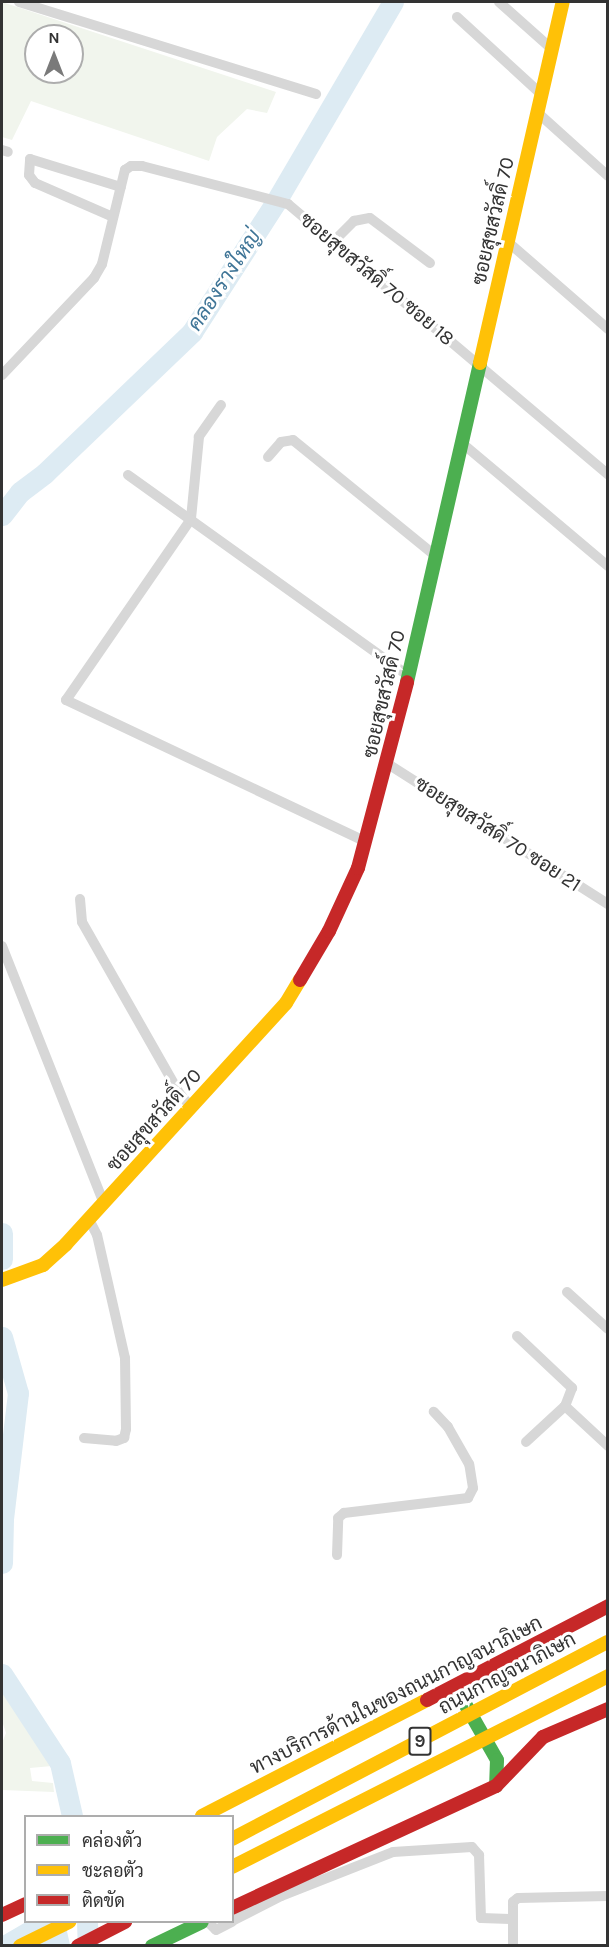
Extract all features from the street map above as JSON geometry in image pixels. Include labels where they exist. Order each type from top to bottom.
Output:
[{"type":"main road","name":"ซอยสุขสวัสดิ์ 70","points":[[2,1280],[43,1265],[89,1219],[286,1004],[329,932],[366,842],[388,764],[563,2]]},
{"type":"main road","name":"ทางบริการด้านในของถนนกาญจนาภิเษก","points":[[204,1815],[456,1688],[608,1606]]},
{"type":"main road","name":"ถนนกาญจนาภิเษก","points":[[234,1838],[608,1642]]},
{"type":"main road","name":"9","points":[[234,1866],[608,1676]]},
{"type":"main road","points":[[533,1714],[608,1684]]},
{"type":"main road","points":[[456,1688],[497,1760],[495,1786]]},
{"type":"main road","points":[[234,1907],[279,1892],[495,1786],[543,1737],[608,1709]]},
{"type":"main road","points":[[2,1915],[24,1905]]},
{"type":"main road","points":[[20,1946],[67,1923]]},
{"type":"main road","points":[[78,1946],[123,1923]]},
{"type":"main road","points":[[152,1946],[200,1923]]},
{"type":"street","points":[[19,2],[316,94]]},
{"type":"street","points":[[499,2],[552,49]]},
{"type":"street","points":[[457,17],[542,95]]},
{"type":"street","points":[[538,113],[608,176]]},
{"type":"street","points":[[2,375],[94,278],[113,217],[121,187],[30,159],[29,175],[35,183],[113,217]]},
{"type":"street","name":"ซอยสุขสวัสดิ์ 70 ซอย 18","points":[[121,187],[125,170],[131,166],[270,197],[288,204],[608,474]]},
{"type":"street","points":[[333,242],[354,221],[370,218],[430,263]]},
{"type":"street","points":[[508,242],[608,329]]},
{"type":"street","points":[[221,405],[199,437],[192,519],[66,700],[366,842]]},
{"type":"street","points":[[268,457],[281,442],[293,440],[436,557]]},
{"type":"street","points":[[463,444],[608,566]]},
{"type":"street","points":[[128,475],[409,676]]},
{"type":"street","name":"ซอยสุขสวัสดิ์ 70 ซอย 21","points":[[388,764],[608,904]]},
{"type":"street","points":[[80,899],[82,922],[179,1093],[192,1107]]},
{"type":"street","points":[[2,946],[104,1203]]},
{"type":"street","points":[[84,1438],[116,1441],[124,1438],[126,1429],[125,1358],[97,1235],[89,1219]]},
{"type":"street","points":[[567,1293],[608,1329]]},
{"type":"street","points":[[517,1336],[568,1382],[571,1396],[565,1406],[526,1442]]},
{"type":"street","points":[[565,1406],[608,1446]]},
{"type":"street","points":[[337,1555],[338,1518],[344,1513],[468,1498],[473,1488],[469,1464],[448,1427],[434,1412]]},
{"type":"street","points":[[388,1837],[393,1852]]},
{"type":"street","points":[[234,1921],[279,1892],[393,1852],[478,1850],[481,1918],[513,1919]]},
{"type":"street","points":[[513,1946],[513,1902],[518,1898],[608,1896]]},
{"type":"street","points":[[209,1923],[216,1930],[230,1923]]},
{"type":"shaded area","points":[[2,2],[69,24],[24,24],[24,84],[84,84],[84,29],[276,92],[267,113],[247,109],[217,137],[209,161],[31,101],[12,140],[2,137]]},
{"type":"shaded area","points":[[2,1676],[52,1766],[30,1768],[32,1781],[53,1783],[54,1792],[2,1790],[2,1743],[6,1733],[2,1721]]},
{"type":"shaded area","points":[[24,1923],[65,1923],[70,1945],[2,1945],[2,1936]]},
{"type":"waterway","name":"คลองรางใหญ่","points":[[2,515],[20,492],[45,473],[192,332],[275,203],[393,2]]},
{"type":"waterway","name":"คลองรางใหญ่","points":[[2,1233],[2,1259]]},
{"type":"waterway","name":"คลองรางใหญ่","points":[[2,1337],[18,1393],[3,1519],[2,1563]]},
{"type":"waterway","name":"คลองรางใหญ่","points":[[2,1674],[60,1763],[72,1815]]},
{"type":"waterway","name":"คลองรางใหญ่","points":[[87,1923],[88,1946]]},
{"type":"traffic: fast","points":[[407,682],[480,363]]},
{"type":"traffic: fast","points":[[456,1688],[497,1760],[496,1786]]},
{"type":"traffic: fast","points":[[152,1946],[200,1923]]},
{"type":"traffic: slow","points":[[480,363],[563,2]]},
{"type":"traffic: slow","points":[[2,1280],[43,1265],[66,1244],[286,1003],[300,980]]},
{"type":"traffic: slow","points":[[234,1838],[608,1642]]},
{"type":"traffic: slow","points":[[234,1866],[608,1676]]},
{"type":"traffic: slow","points":[[204,1815],[427,1700]]},
{"type":"traffic: slow","points":[[20,1946],[67,1923]]},
{"type":"traffic: jam","points":[[300,980],[329,931],[358,868],[407,682]]},
{"type":"traffic: jam","points":[[427,1700],[608,1606]]},
{"type":"traffic: jam","points":[[234,1907],[496,1786],[543,1737],[608,1709]]},
{"type":"traffic: jam","points":[[2,1915],[24,1905]]},
{"type":"traffic: jam","points":[[78,1946],[123,1923]]}]
